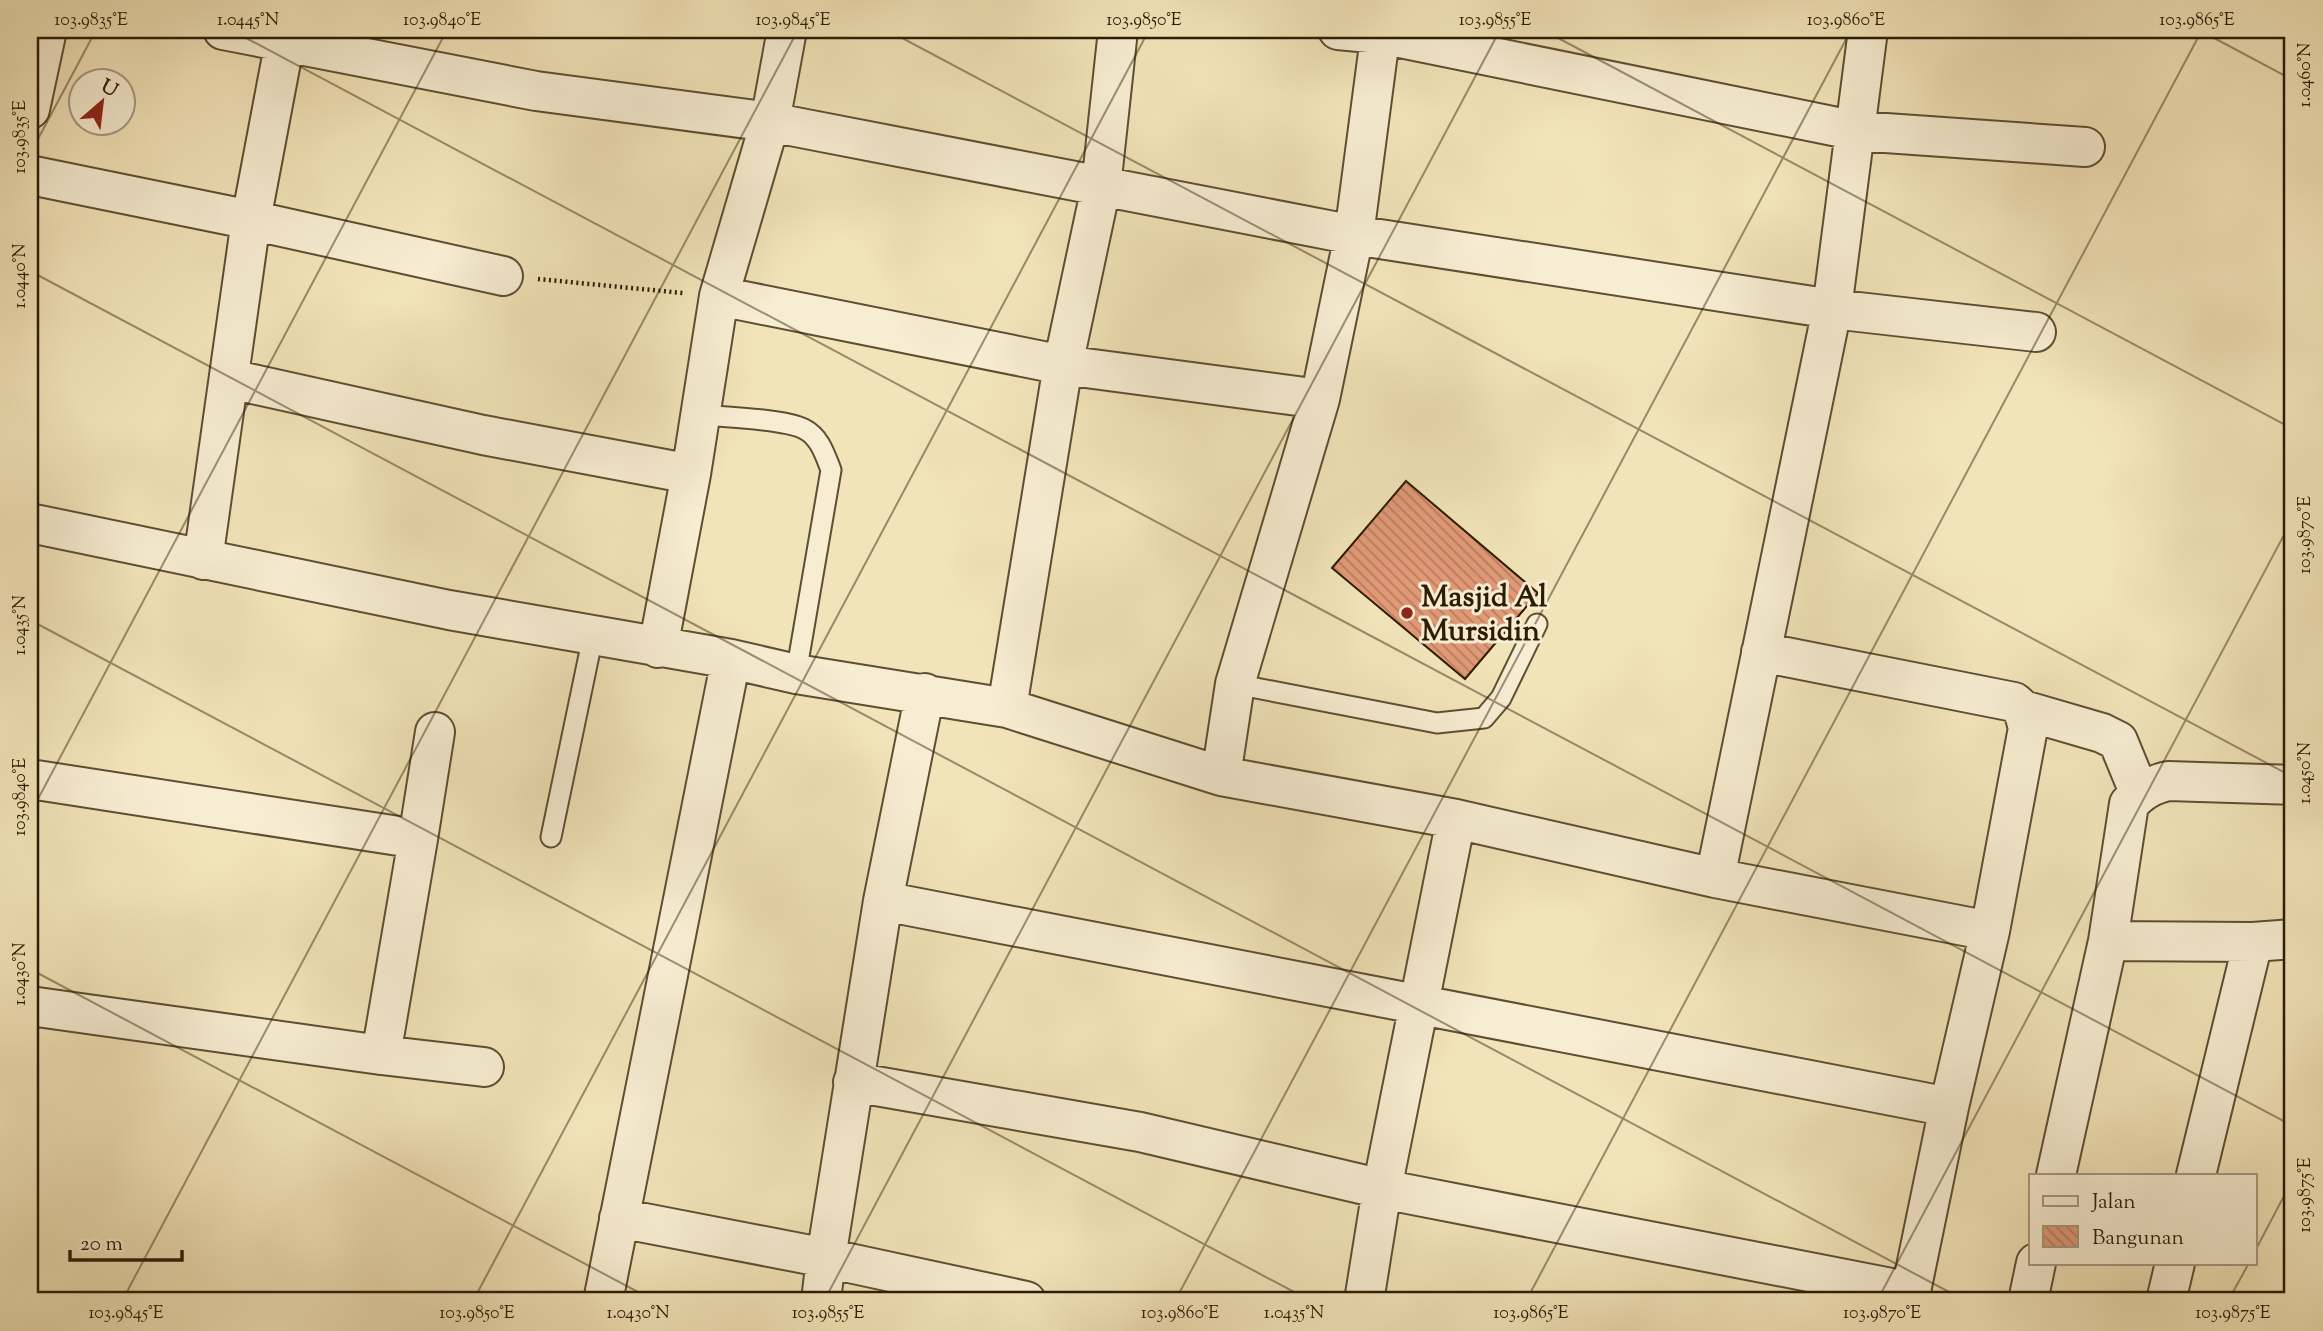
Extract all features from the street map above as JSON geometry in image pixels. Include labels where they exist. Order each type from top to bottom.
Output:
[{"type":"street","points":[[30,109],[47,30]]},
{"type":"street","points":[[223,30],[286,36],[536,91],[771,122],[1354,235],[1832,309],[2036,332]]},
{"type":"street","points":[[658,648],[691,474],[719,296],[771,122],[787,30]]},
{"type":"street","points":[[1007,708],[1063,365],[1101,187],[1118,30]]},
{"type":"street","points":[[1338,30],[1381,32],[1857,131],[2085,147]]},
{"type":"street","points":[[1715,878],[1832,309],[1868,30]]},
{"type":"street","points":[[1221,776],[1235,684],[1320,399],[1354,235],[1381,32]]},
{"type":"street","points":[[203,559],[251,220],[286,36]]},
{"type":"street","points":[[30,175],[251,220],[503,276]]},
{"type":"street","points":[[719,296],[1063,365],[1320,399]]},
{"type":"street","points":[[230,379],[484,435],[691,474]]},
{"type":"street","points":[[30,523],[449,610],[731,659],[796,674],[1007,708],[1221,776],[1456,819],[1715,878],[1990,931]]},
{"type":"street","points":[[1761,652],[2014,702],[2023,710],[2102,733],[2118,741],[2139,792]]},
{"type":"street","points":[[603,1301],[731,659]]},
{"type":"street","points":[[821,1301],[883,901],[925,693]]},
{"type":"street","points":[[853,1082],[1140,1132],[1382,1189],[1910,1296],[1949,1107],[1990,931],[2028,728],[2023,710]]},
{"type":"street","points":[[381,1055],[435,732]]},
{"type":"street","points":[[30,779],[418,839]]},
{"type":"street","points":[[2056,1174],[2108,941],[2129,804],[2139,792],[2153,784],[2168,781],[2293,785]]},
{"type":"street","points":[[1364,1301],[1382,1189],[1456,819]]},
{"type":"street","points":[[883,901],[1949,1107]]},
{"type":"street","points":[[2108,941],[2253,942],[2293,939]]},
{"type":"street","points":[[2196,1174],[2253,942]]},
{"type":"street","points":[[30,1006],[484,1067]]},
{"type":"street","points":[[619,1218],[826,1258],[1026,1301]]},
{"type":"street","points":[[2028,1301],[2036,1264]]},
{"type":"street","points":[[2166,1301],[2175,1264]]},
{"type":"lane","points":[[701,415],[774,422],[804,429],[819,442],[831,470],[796,674]]},
{"type":"lane","points":[[1235,684],[1437,723],[1484,718],[1501,698],[1537,624]]},
{"type":"lane","points":[[551,837],[593,636]]},
{"type":"path","points":[[503,276],[719,296]]},
{"type":"building","points":[[1406,481],[1538,593],[1465,679],[1332,568]]},
{"type":"place","name":"Masjid Al Mursidin","points":[[1407,613]]}]
